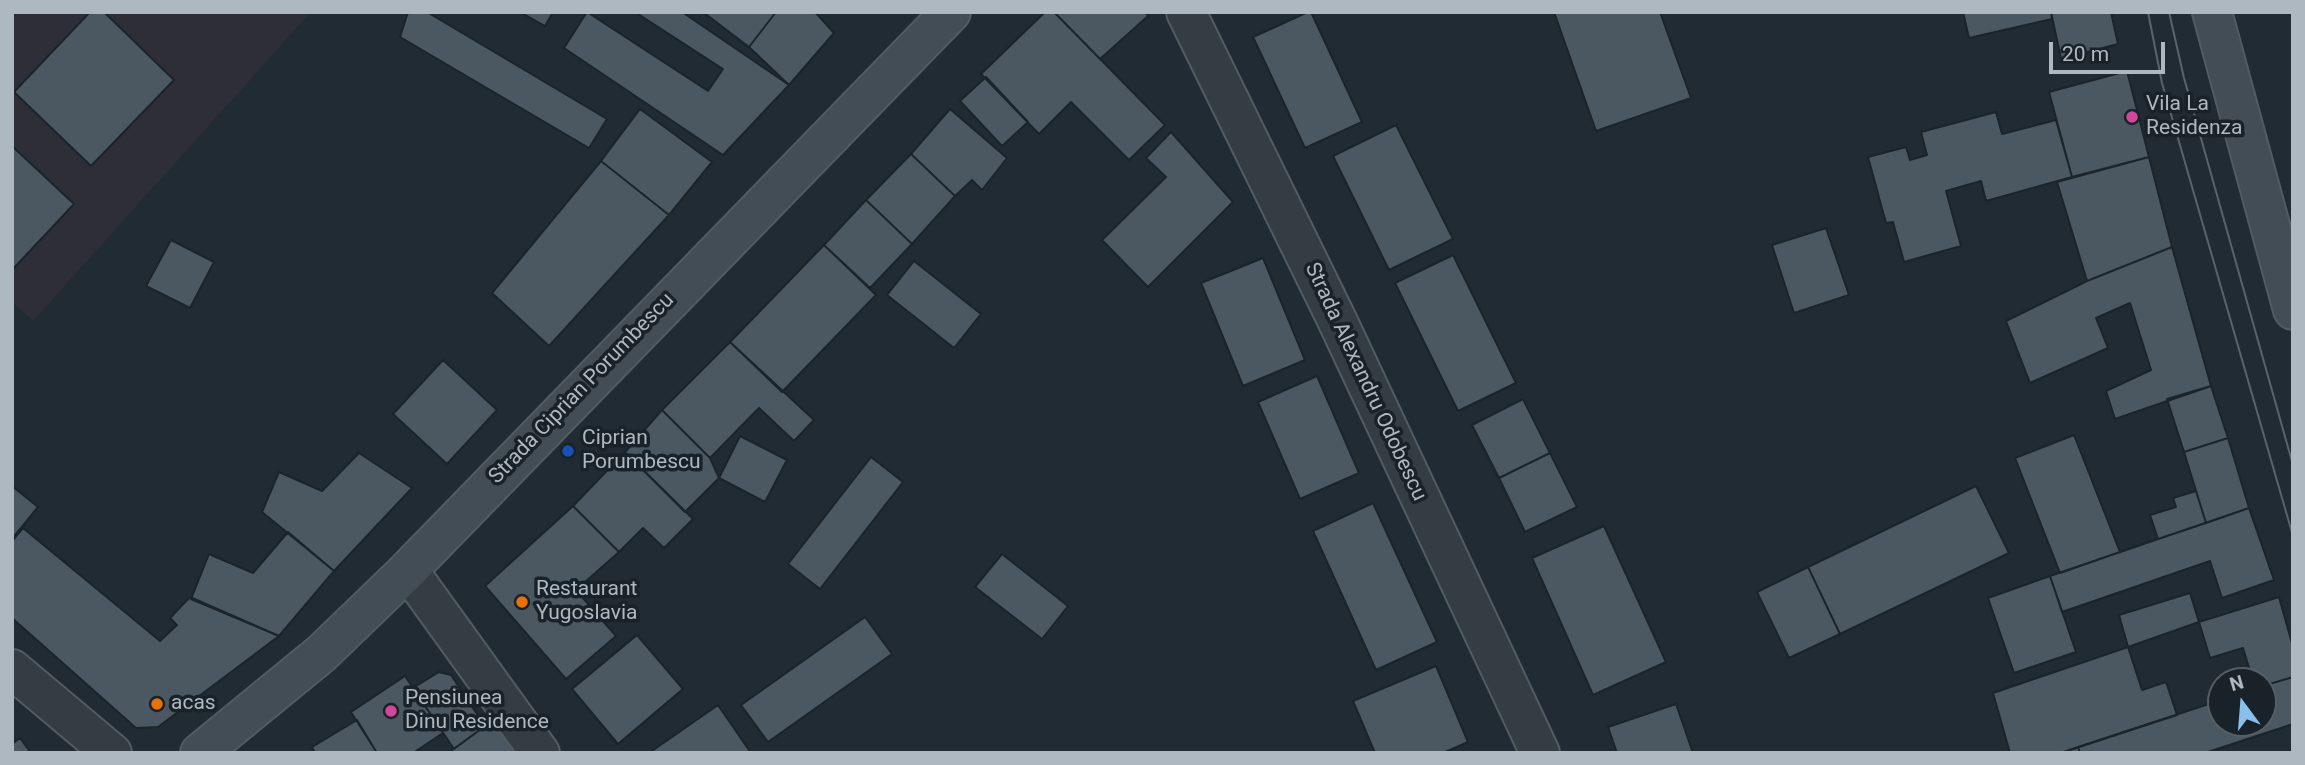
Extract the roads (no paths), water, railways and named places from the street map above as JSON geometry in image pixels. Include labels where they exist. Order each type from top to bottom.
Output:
[{"type":"street","name":"Strada Ciprian Porumbescu","points":[[200,753],[322,653],[408,570],[951,12]]},
{"type":"street","name":"Strada Alexandru Odobescu","points":[[1186,12],[1337,320],[1540,753]]},
{"type":"street","points":[[2212,12],[2293,310]]},
{"type":"street","points":[[408,570],[540,753]]},
{"type":"street","points":[[12,669],[112,753]]},
{"type":"tram line","points":[[2148,12],[2162,83],[2293,536]]},
{"type":"tram line","points":[[2169,12],[2184,78],[2293,465]]},
{"type":"place","name":"Vila La Residenza","points":[[2132,117]]},
{"type":"place","name":"Ciprian Porumbescu","points":[[568,451]]},
{"type":"place","name":"Restaurant Yugoslavia","points":[[522,602]]},
{"type":"place","name":"acas","points":[[157,704]]},
{"type":"place","name":"Pensiunea Dinu Residence","points":[[391,711]]}]
